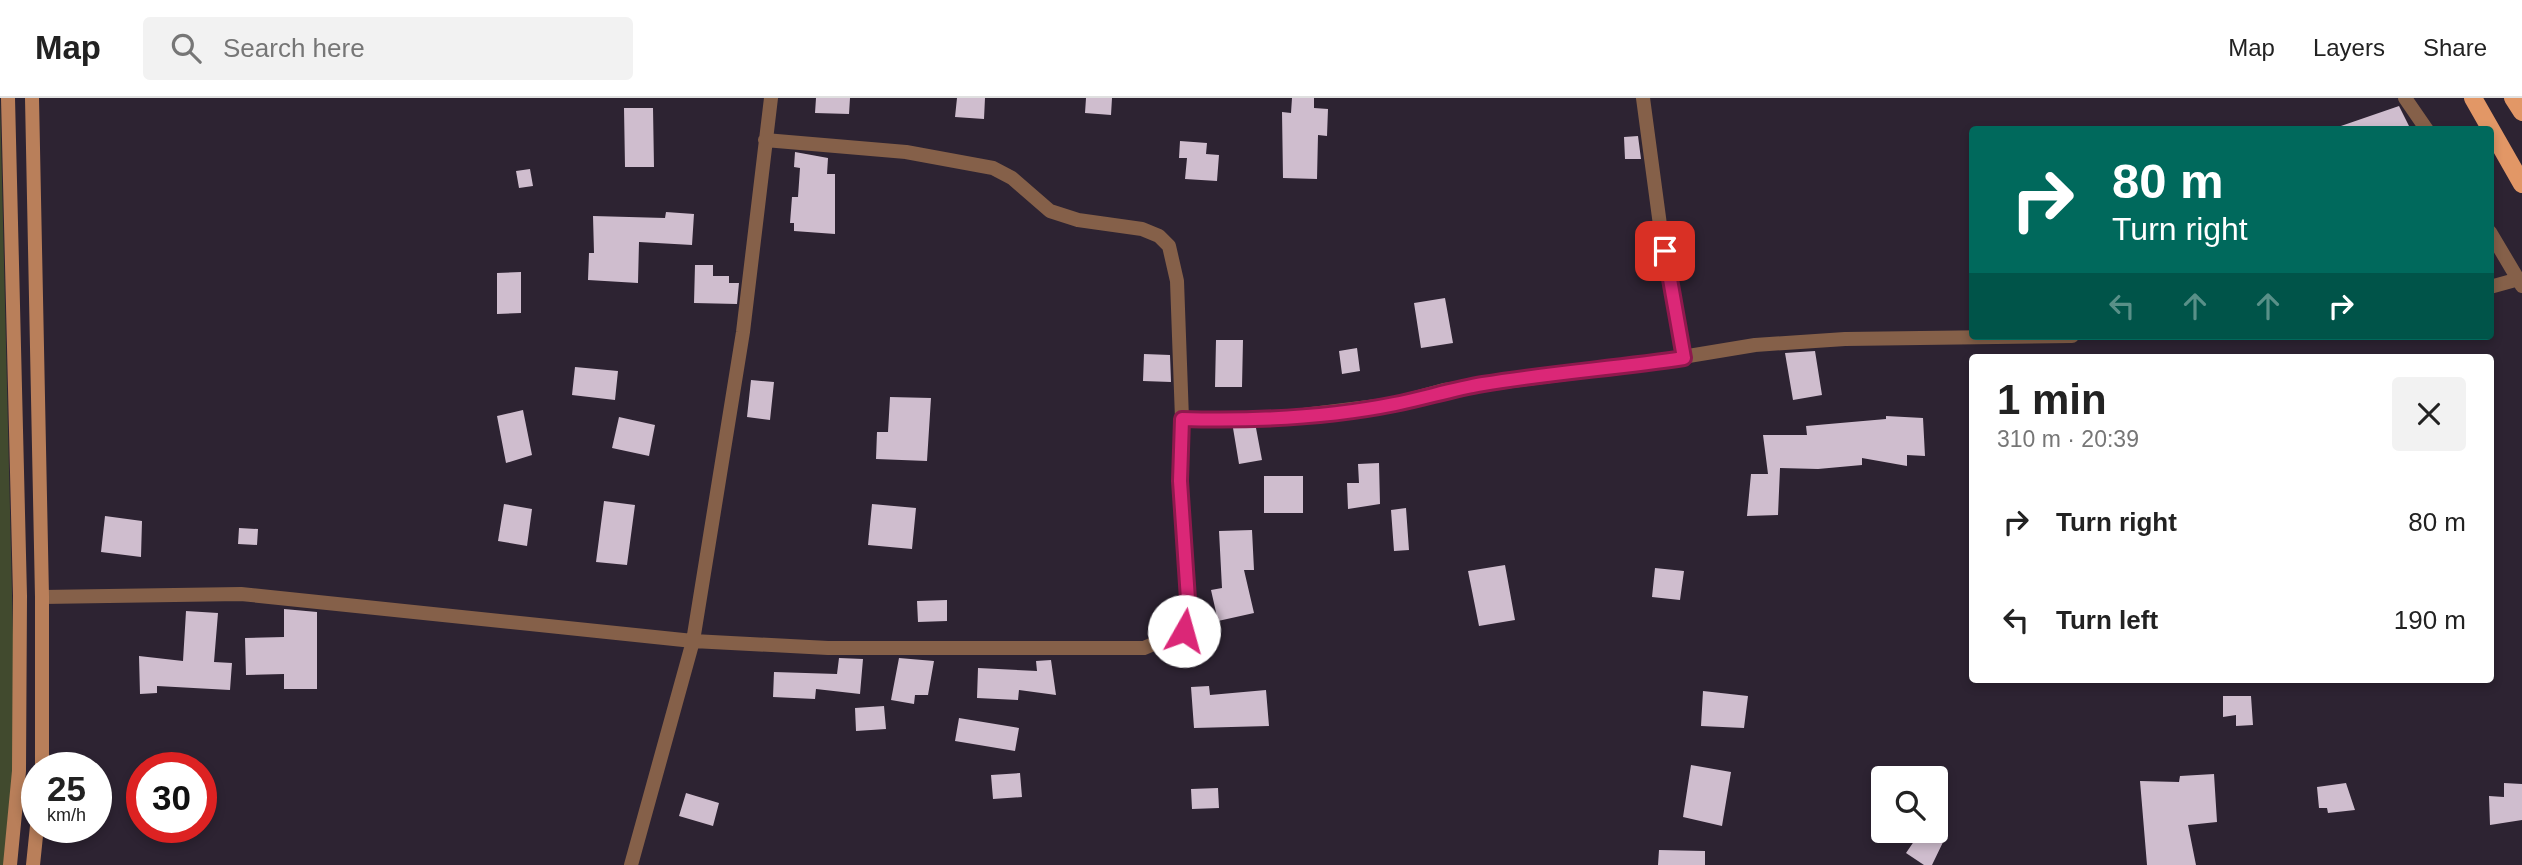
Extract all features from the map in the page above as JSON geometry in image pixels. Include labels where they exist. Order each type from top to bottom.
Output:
[{"type":"main road","points":[[2473,98],[2489,126]]},
{"type":"main road","points":[[2513,98],[2522,112]]},
{"type":"main road","points":[[2494,135],[2522,184]]},
{"type":"street","points":[[8,98],[20,596],[19,771],[10,865]]},
{"type":"street","points":[[32,98],[42,597],[42,752]]},
{"type":"street","points":[[631,865],[693,641],[743,332],[771,98]]},
{"type":"street","points":[[1643,98],[1660,225],[1684,358]]},
{"type":"street","points":[[2405,98],[2424,126]]},
{"type":"street","points":[[42,597],[241,594],[693,641],[828,648],[1144,648],[1166,641],[1184,631],[1189,614],[1180,481],[1182,419],[1173,256],[1159,236],[1142,229],[1078,220],[1050,211],[1012,178],[982,165],[906,152],[765,140]]},
{"type":"street","points":[[2494,239],[2520,282],[2494,286]]},
{"type":"street","points":[[1182,419],[1279,418],[1393,404],[1444,390],[1684,358],[1755,345],[1845,339],[1969,337]]},
{"type":"street","points":[[33,865],[35,843]]},
{"type":"green space","points":[[0,98],[17,800],[12,865],[0,865]]},
{"type":"building","points":[[816,98],[850,98],[849,114],[815,113]]},
{"type":"building","points":[[957,98],[985,98],[984,119],[955,117]]},
{"type":"building","points":[[1086,98],[1112,98],[1111,115],[1085,113]]},
{"type":"building","points":[[1292,98],[1314,98],[1314,108],[1328,109],[1327,136],[1318,135],[1317,179],[1283,178],[1282,112],[1291,113]]},
{"type":"building","points":[[2399,106],[2409,126],[2341,126]]},
{"type":"building","points":[[624,108],[653,108],[654,167],[625,167]]},
{"type":"building","points":[[1638,136],[1641,159],[1625,159],[1624,137]]},
{"type":"building","points":[[1180,141],[1207,143],[1206,154],[1219,155],[1217,181],[1185,179],[1187,158],[1179,158]]},
{"type":"building","points":[[795,152],[828,158],[827,174],[835,174],[835,234],[794,231],[794,223],[790,223],[792,197],[798,197],[800,168],[794,167]]},
{"type":"building","points":[[530,169],[533,186],[519,188],[516,171]]},
{"type":"building","points":[[666,212],[694,214],[692,245],[639,242],[638,283],[588,280],[589,253],[594,253],[593,216],[665,218]]},
{"type":"building","points":[[695,265],[713,265],[713,276],[729,276],[729,283],[739,283],[737,304],[694,303]]},
{"type":"building","points":[[521,272],[521,313],[497,314],[497,273]]},
{"type":"building","points":[[1445,298],[1453,343],[1421,348],[1414,303]]},
{"type":"building","points":[[1216,340],[1243,340],[1242,387],[1215,387]]},
{"type":"building","points":[[1357,348],[1360,371],[1342,374],[1339,351]]},
{"type":"building","points":[[1815,351],[1822,395],[1793,400],[1785,353]]},
{"type":"building","points":[[1144,354],[1170,355],[1171,382],[1143,381]]},
{"type":"building","points":[[575,367],[618,371],[615,400],[572,395]]},
{"type":"building","points":[[751,380],[774,382],[770,420],[747,417]]},
{"type":"building","points":[[890,397],[931,398],[927,461],[876,459],[877,432],[888,432]]},
{"type":"building","points":[[523,410],[532,455],[506,463],[497,416]]},
{"type":"building","points":[[1886,416],[1923,418],[1925,456],[1907,455],[1907,466],[1862,458],[1862,465],[1818,469],[1780,468],[1778,515],[1747,516],[1751,474],[1768,474],[1763,435],[1807,435],[1806,426],[1886,419]]},
{"type":"building","points":[[619,417],[655,425],[649,456],[612,448]]},
{"type":"building","points":[[1233,428],[1256,428],[1262,460],[1239,464]]},
{"type":"building","points":[[1379,463],[1380,504],[1348,509],[1347,483],[1359,483],[1358,464]]},
{"type":"building","points":[[1264,476],[1303,476],[1303,513],[1264,513]]},
{"type":"building","points":[[604,501],[635,505],[627,565],[596,562]]},
{"type":"building","points":[[504,504],[532,509],[527,546],[498,541]]},
{"type":"building","points":[[872,504],[916,508],[912,549],[868,545]]},
{"type":"building","points":[[1406,508],[1409,550],[1394,551],[1391,510]]},
{"type":"building","points":[[105,516],[142,521],[141,557],[101,552]]},
{"type":"building","points":[[239,528],[258,529],[257,545],[238,544]]},
{"type":"building","points":[[1252,530],[1254,570],[1244,570],[1254,613],[1218,621],[1211,590],[1222,588],[1219,531]]},
{"type":"building","points":[[1505,565],[1515,620],[1479,626],[1468,571]]},
{"type":"building","points":[[1655,568],[1684,571],[1680,600],[1652,597]]},
{"type":"building","points":[[947,600],[947,621],[918,622],[917,601]]},
{"type":"building","points":[[284,609],[317,612],[317,689],[284,689],[284,674],[246,675],[245,638],[284,637]]},
{"type":"building","points":[[186,611],[218,613],[214,662],[232,663],[230,690],[157,686],[157,693],[140,694],[139,656],[183,661]]},
{"type":"building","points":[[839,658],[863,659],[860,694],[816,689],[815,699],[773,697],[774,672],[837,674]]},
{"type":"building","points":[[899,658],[934,661],[928,695],[915,695],[914,704],[891,700]]},
{"type":"building","points":[[1051,660],[1056,695],[1019,690],[1018,700],[977,698],[978,668],[1037,671],[1036,661]]},
{"type":"building","points":[[1209,686],[1210,695],[1266,690],[1269,726],[1194,728],[1191,687]]},
{"type":"building","points":[[1703,691],[1748,696],[1744,728],[1701,726]]},
{"type":"building","points":[[2223,696],[2251,696],[2253,725],[2236,726],[2236,715],[2223,717]]},
{"type":"building","points":[[884,706],[886,729],[856,731],[855,708]]},
{"type":"building","points":[[959,718],[1019,728],[1015,751],[955,741]]},
{"type":"building","points":[[1691,765],[1731,772],[1722,826],[1683,817]]},
{"type":"building","points":[[1020,773],[1022,797],[993,799],[991,775]]},
{"type":"building","points":[[2214,774],[2217,822],[2188,825],[2196,865],[2147,865],[2140,781],[2179,782],[2180,776]]},
{"type":"building","points":[[2346,783],[2355,810],[2328,813],[2327,808],[2319,808],[2317,787]]},
{"type":"building","points":[[2504,783],[2522,784],[2522,820],[2490,825],[2489,796],[2504,797]]},
{"type":"building","points":[[1218,788],[1219,808],[1192,809],[1191,789]]},
{"type":"building","points":[[686,793],[719,803],[713,826],[679,816]]},
{"type":"building","points":[[1913,843],[1943,843],[1932,865],[1924,865],[1906,853]]},
{"type":"building","points":[[1659,850],[1705,851],[1705,865],[1658,865]]},
{"type":"route","points":[[1184,631],[1189,614],[1180,481],[1182,419],[1228,421],[1348,410],[1393,404],[1444,390],[1521,378],[1684,358],[1665,251]]}]
